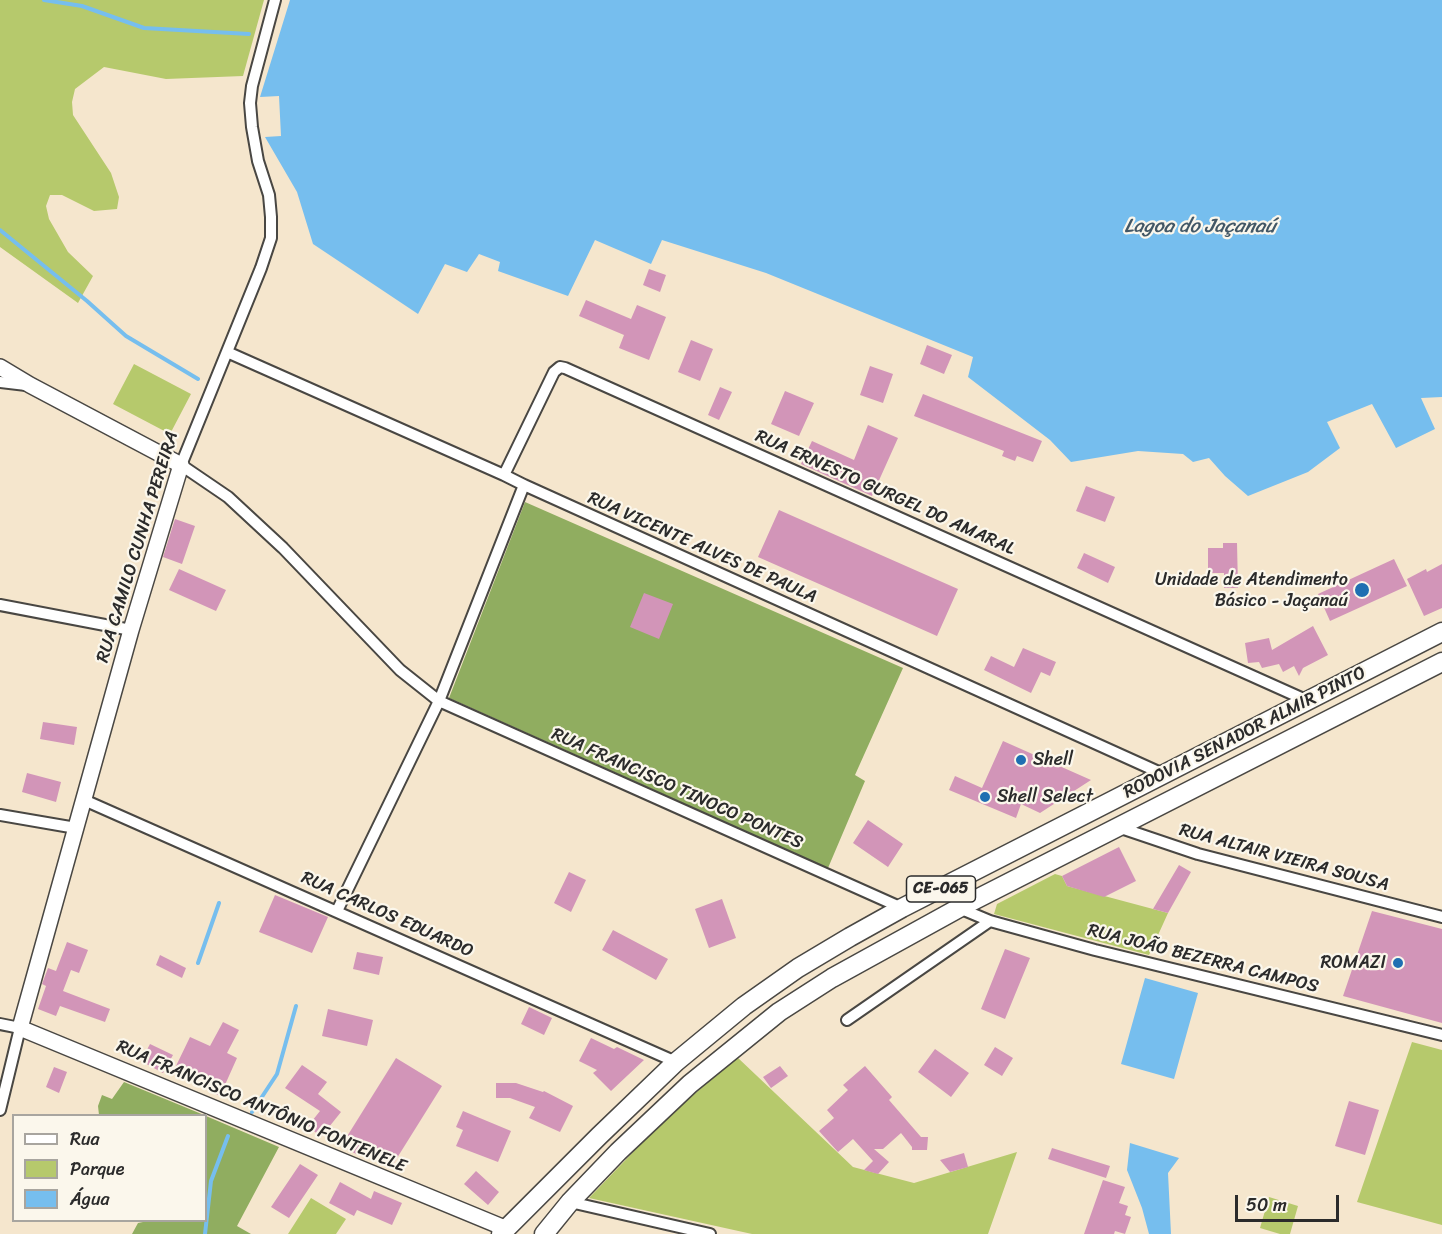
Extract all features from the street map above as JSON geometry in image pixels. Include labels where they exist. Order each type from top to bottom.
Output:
[{"type":"main road","name":"RODOVIA SENADOR ALMIR PINTO","points":[[504,1232],[676,1062],[744,1006],[798,968],[902,908],[1442,632]]},
{"type":"main road","name":"RODOVIA SENADOR ALMIR PINTO","points":[[544,1234],[570,1202],[618,1152],[690,1084],[779,1012],[832,978],[959,908],[1442,662]]},
{"type":"street","name":"RUA CAMILO CUNHA PEREIRA","points":[[0,1110],[20,1028],[131,630],[181,465],[271,238],[272,217],[269,195],[258,160],[250,103],[252,86],[274,0]]},
{"type":"street","name":"RUA VICENTE ALVES DE PAULA","points":[[227,351],[1163,774]]},
{"type":"street","points":[[0,367],[30,386],[181,465]]},
{"type":"street","name":"RUA ERNESTO GURGEL DO AMARAL","points":[[504,475],[554,372],[565,368],[1308,701]]},
{"type":"street","points":[[0,381],[30,386]]},
{"type":"street","name":"RUA FRANCISCO TINOCO PONTES","points":[[181,465],[228,497],[283,548],[400,670],[439,700],[902,908]]},
{"type":"street","points":[[337,911],[439,700],[524,485]]},
{"type":"street","points":[[0,605],[131,630]]},
{"type":"street","name":"RUA CARLOS EDUARDO","points":[[84,800],[676,1062]]},
{"type":"street","points":[[0,815],[76,828]]},
{"type":"street","name":"RUA ALTAIR VIEIRA SOUSA","points":[[1118,827],[1198,854],[1442,917]]},
{"type":"street","name":"RUA JOÃO BEZERRA CAMPOS","points":[[959,908],[990,921],[1106,952],[1442,1035]]},
{"type":"street","points":[[847,1020],[990,921]]},
{"type":"street","name":"RUA FRANCISCO ANTÔNIO FONTENELE","points":[[0,1024],[20,1028],[504,1232]]},
{"type":"street","points":[[570,1202],[710,1234]]},
{"type":"green space","points":[[0,0],[264,0],[243,76],[166,79],[104,67],[75,89],[72,102],[73,115],[111,173],[119,197],[117,209],[94,211],[62,195],[50,195],[46,206],[49,219],[68,252],[93,276],[78,303],[0,247]]},
{"type":"green space","points":[[134,364],[191,394],[170,434],[113,404]]},
{"type":"green space","points":[[525,502],[903,668],[855,775],[865,781],[828,868],[449,698]]},
{"type":"green space","points":[[1055,874],[1062,876],[1067,886],[1168,913],[1149,955],[994,914],[997,904]]},
{"type":"green space","points":[[1412,1042],[1442,1050],[1442,1225],[1357,1202]]},
{"type":"green space","points":[[737,1057],[853,1167],[914,1183],[1017,1152],[988,1234],[752,1234],[589,1198],[662,1122]]},
{"type":"green space","points":[[124,1082],[202,1114],[99,1114],[98,1106],[102,1095],[112,1099]]},
{"type":"green space","points":[[207,1116],[279,1147],[237,1226],[251,1234],[132,1234],[138,1223],[207,1222]]},
{"type":"green space","points":[[1269,1197],[1298,1206],[1290,1234],[1280,1234],[1260,1228]]},
{"type":"green space","points":[[311,1198],[346,1219],[336,1234],[288,1234]]},
{"type":"water","name":"Lagoa do Jaçanaú","points":[[290,0],[1442,0],[1442,397],[1421,398],[1435,429],[1396,448],[1372,404],[1327,422],[1340,448],[1308,472],[1248,496],[1209,458],[1193,462],[1183,454],[1138,451],[1071,462],[1050,440],[968,377],[973,357],[766,273],[662,240],[651,264],[595,240],[568,296],[498,271],[500,262],[479,254],[467,272],[445,264],[418,314],[313,244],[297,192],[265,137],[281,136],[279,96],[260,97]]},
{"type":"water","points":[[1145,978],[1198,993],[1174,1079],[1121,1064]]},
{"type":"water","points":[[1130,1143],[1179,1158],[1168,1173],[1171,1234],[1149,1234],[1142,1208],[1127,1170]]},
{"type":"building","points":[[649,269],[666,275],[660,292],[643,285]]},
{"type":"building","points":[[586,300],[631,319],[637,305],[666,317],[649,360],[619,348],[624,335],[579,316]]},
{"type":"building","points":[[691,340],[713,349],[700,381],[678,372]]},
{"type":"building","points":[[927,345],[952,355],[944,374],[920,364]]},
{"type":"building","points":[[870,366],[893,374],[883,403],[860,395]]},
{"type":"building","points":[[720,387],[732,392],[719,420],[708,415]]},
{"type":"building","points":[[785,391],[814,403],[799,436],[771,424]]},
{"type":"building","points":[[923,394],[1042,441],[1033,462],[1017,456],[1015,461],[1002,456],[1004,451],[914,416]]},
{"type":"building","points":[[868,425],[898,438],[872,496],[801,464],[812,441],[854,460]]},
{"type":"building","points":[[1086,486],[1115,497],[1105,522],[1076,511]]},
{"type":"building","points":[[779,510],[958,589],[937,636],[758,557]]},
{"type":"building","points":[[175,519],[195,526],[182,564],[163,557]]},
{"type":"building","points":[[1223,543],[1237,543],[1238,588],[1224,588],[1224,573],[1208,573],[1208,548],[1223,548]]},
{"type":"building","points":[[1084,553],[1115,567],[1108,583],[1077,568]]},
{"type":"building","name":"Unidade de Atendimento Básico - Jaçanaú","points":[[1394,559],[1407,586],[1330,621],[1318,594]]},
{"type":"building","points":[[1442,564],[1442,608],[1424,616],[1407,579]]},
{"type":"building","points":[[179,569],[226,590],[216,611],[169,590]]},
{"type":"building","points":[[644,593],[673,604],[659,639],[630,627]]},
{"type":"building","points":[[1313,626],[1328,655],[1303,668],[1299,676],[1294,666],[1283,672],[1279,664],[1262,668],[1259,662],[1248,663],[1245,643],[1269,638],[1272,650]]},
{"type":"building","points":[[1023,648],[1056,662],[1050,676],[1041,672],[1031,693],[984,670],[991,656],[1014,667]]},
{"type":"building","points":[[43,722],[77,727],[74,745],[40,739]]},
{"type":"building","name":"Shell","points":[[1003,741],[1091,780],[1040,813],[1021,804],[1016,818],[949,790],[955,776],[982,788]]},
{"type":"building","points":[[27,773],[61,782],[56,802],[22,792]]},
{"type":"building","points":[[868,820],[903,844],[888,867],[853,843]]},
{"type":"building","points":[[1119,847],[1136,881],[1104,897],[1067,886],[1062,876]]},
{"type":"building","points":[[1179,865],[1191,872],[1168,913],[1153,909]]},
{"type":"building","points":[[569,872],[586,880],[571,912],[554,903]]},
{"type":"building","points":[[275,895],[328,917],[312,953],[259,932]]},
{"type":"building","points":[[722,899],[736,938],[709,948],[695,909]]},
{"type":"building","name":"ROMAZI","points":[[1372,911],[1442,929],[1442,1023],[1343,996]]},
{"type":"building","points":[[613,930],[668,959],[656,980],[602,950]]},
{"type":"building","points":[[67,942],[88,950],[79,973],[71,970],[63,991],[110,1009],[105,1022],[60,1006],[56,1016],[38,1009],[46,986],[42,984],[48,968],[56,971]]},
{"type":"building","points":[[1005,949],[1030,958],[1005,1019],[981,1009]]},
{"type":"building","points":[[357,952],[383,957],[379,975],[353,969]]},
{"type":"building","points":[[160,955],[186,968],[182,978],[156,965]]},
{"type":"building","points":[[529,1007],[552,1018],[544,1035],[521,1024]]},
{"type":"building","points":[[328,1009],[373,1020],[367,1046],[322,1036]]},
{"type":"building","points":[[223,1022],[239,1030],[227,1053],[237,1058],[220,1096],[209,1091],[212,1084],[176,1066],[190,1037],[210,1046]]},
{"type":"building","points":[[591,1038],[644,1060],[611,1091],[593,1073],[597,1070],[579,1061]]},
{"type":"building","points":[[150,1044],[173,1055],[163,1073],[141,1061]]},
{"type":"building","points":[[995,1047],[1013,1058],[1002,1076],[984,1065]]},
{"type":"building","points":[[935,1049],[969,1073],[951,1097],[918,1072]]},
{"type":"building","points":[[396,1058],[442,1086],[392,1166],[362,1148],[358,1155],[341,1146]]},
{"type":"building","points":[[302,1065],[327,1082],[318,1094],[341,1112],[321,1137],[308,1126],[320,1111],[285,1088]]},
{"type":"building","points":[[780,1066],[788,1076],[771,1088],[763,1077]]},
{"type":"building","points":[[865,1066],[892,1097],[889,1100],[921,1137],[928,1137],[927,1150],[912,1150],[901,1133],[883,1149],[874,1149],[889,1162],[878,1174],[864,1170],[873,1161],[853,1139],[838,1152],[819,1131],[834,1118],[827,1110],[848,1090],[843,1085]]},
{"type":"building","points":[[54,1067],[67,1072],[59,1093],[46,1087]]},
{"type":"building","points":[[496,1083],[516,1083],[544,1091],[573,1106],[560,1132],[529,1118],[535,1107],[510,1098],[496,1098]]},
{"type":"building","points":[[1349,1101],[1379,1110],[1365,1155],[1335,1146]]},
{"type":"building","points":[[463,1111],[511,1131],[498,1162],[456,1146],[463,1130],[456,1127]]},
{"type":"building","points":[[1052,1148],[1110,1166],[1106,1178],[1048,1159]]},
{"type":"building","points":[[964,1153],[968,1167],[950,1172],[940,1160]]},
{"type":"building","points":[[300,1164],[318,1175],[289,1218],[271,1207]]},
{"type":"building","points":[[476,1171],[499,1192],[488,1205],[464,1184]]},
{"type":"building","points":[[1103,1180],[1125,1187],[1119,1203],[1128,1206],[1125,1215],[1131,1217],[1125,1234],[1115,1231],[1114,1234],[1084,1234]]},
{"type":"building","points":[[340,1182],[371,1199],[374,1191],[402,1203],[392,1225],[357,1210],[354,1216],[329,1203]]},
{"type":"waterway","points":[[44,0],[82,6],[144,28],[249,34]]},
{"type":"waterway","points":[[0,230],[126,336],[198,379]]},
{"type":"waterway","points":[[198,963],[219,903]]},
{"type":"waterway","points":[[252,1112],[277,1074],[296,1006]]},
{"type":"waterway","points":[[207,1216],[211,1181],[228,1136]]},
{"type":"waterway","points":[[205,1234],[206,1222]]},
{"type":"place","name":"Unidade de Atendimento Básico - Jaçanaú","points":[[1362,590]]},
{"type":"place","name":"Shell","points":[[1021,760]]},
{"type":"place","name":"Shell Select","points":[[985,797]]},
{"type":"place","name":"ROMAZI","points":[[1398,963]]}]
